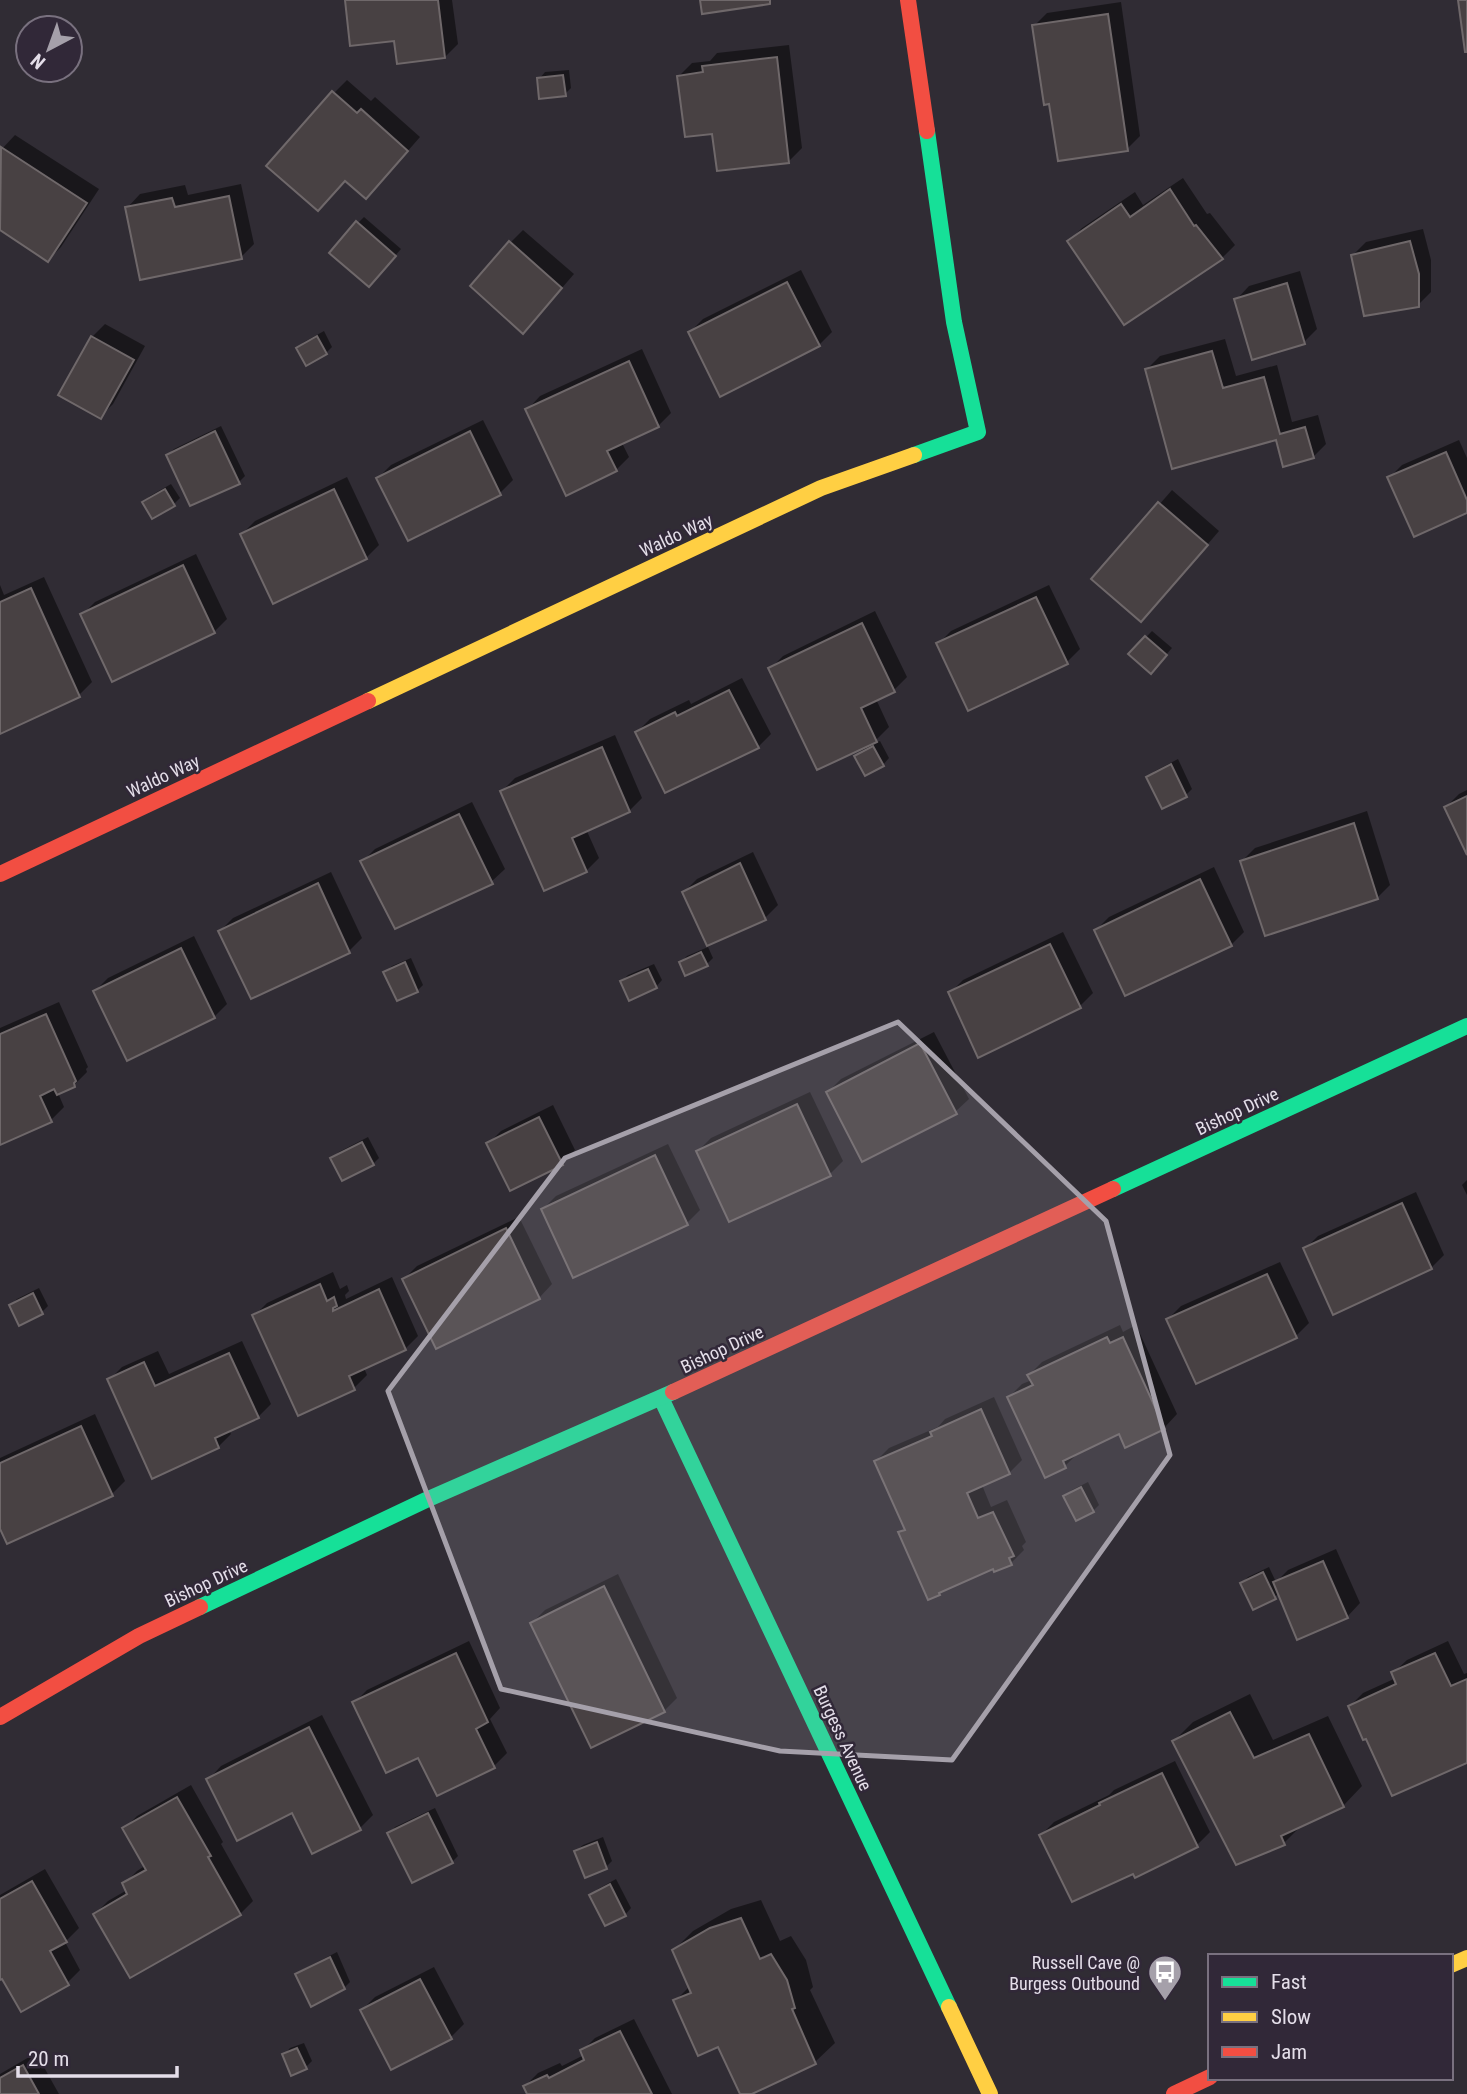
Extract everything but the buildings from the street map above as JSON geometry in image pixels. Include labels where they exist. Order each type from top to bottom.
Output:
[{"type":"street","name":"Waldo Way","points":[[0,874],[821,488],[978,432],[954,322],[908,0]]},
{"type":"street","name":"Bishop Drive","points":[[0,1717],[139,1636],[426,1500],[661,1398],[1467,1026]]},
{"type":"street","name":"Burgess Avenue","points":[[661,1398],[990,2094]]},
{"type":"street","points":[[1174,2094],[1208,2078]]},
{"type":"highlighted area","points":[[898,1022],[1106,1221],[1170,1455],[952,1760],[780,1751],[501,1689],[388,1391],[565,1158]]},
{"type":"traffic: fast","points":[[914,455],[978,432],[954,322],[927,131]]},
{"type":"traffic: fast","points":[[1113,1189],[1467,1026]]},
{"type":"traffic: fast","points":[[200,1607],[426,1500],[673,1392]]},
{"type":"traffic: fast","points":[[661,1398],[949,2007]]},
{"type":"traffic: slow","points":[[368,701],[821,488],[914,455]]},
{"type":"traffic: slow","points":[[1453,1964],[1467,1958]]},
{"type":"traffic: slow","points":[[949,2007],[990,2094]]},
{"type":"traffic: jam","points":[[908,0],[927,131]]},
{"type":"traffic: jam","points":[[0,874],[368,701]]},
{"type":"traffic: jam","points":[[673,1392],[1113,1189]]},
{"type":"traffic: jam","points":[[0,1717],[139,1636],[200,1607]]},
{"type":"traffic: jam","points":[[1174,2094],[1208,2078]]},
{"type":"place","name":"Russell Cave @ Burgess Outbound","points":[[1165,2002]]}]
